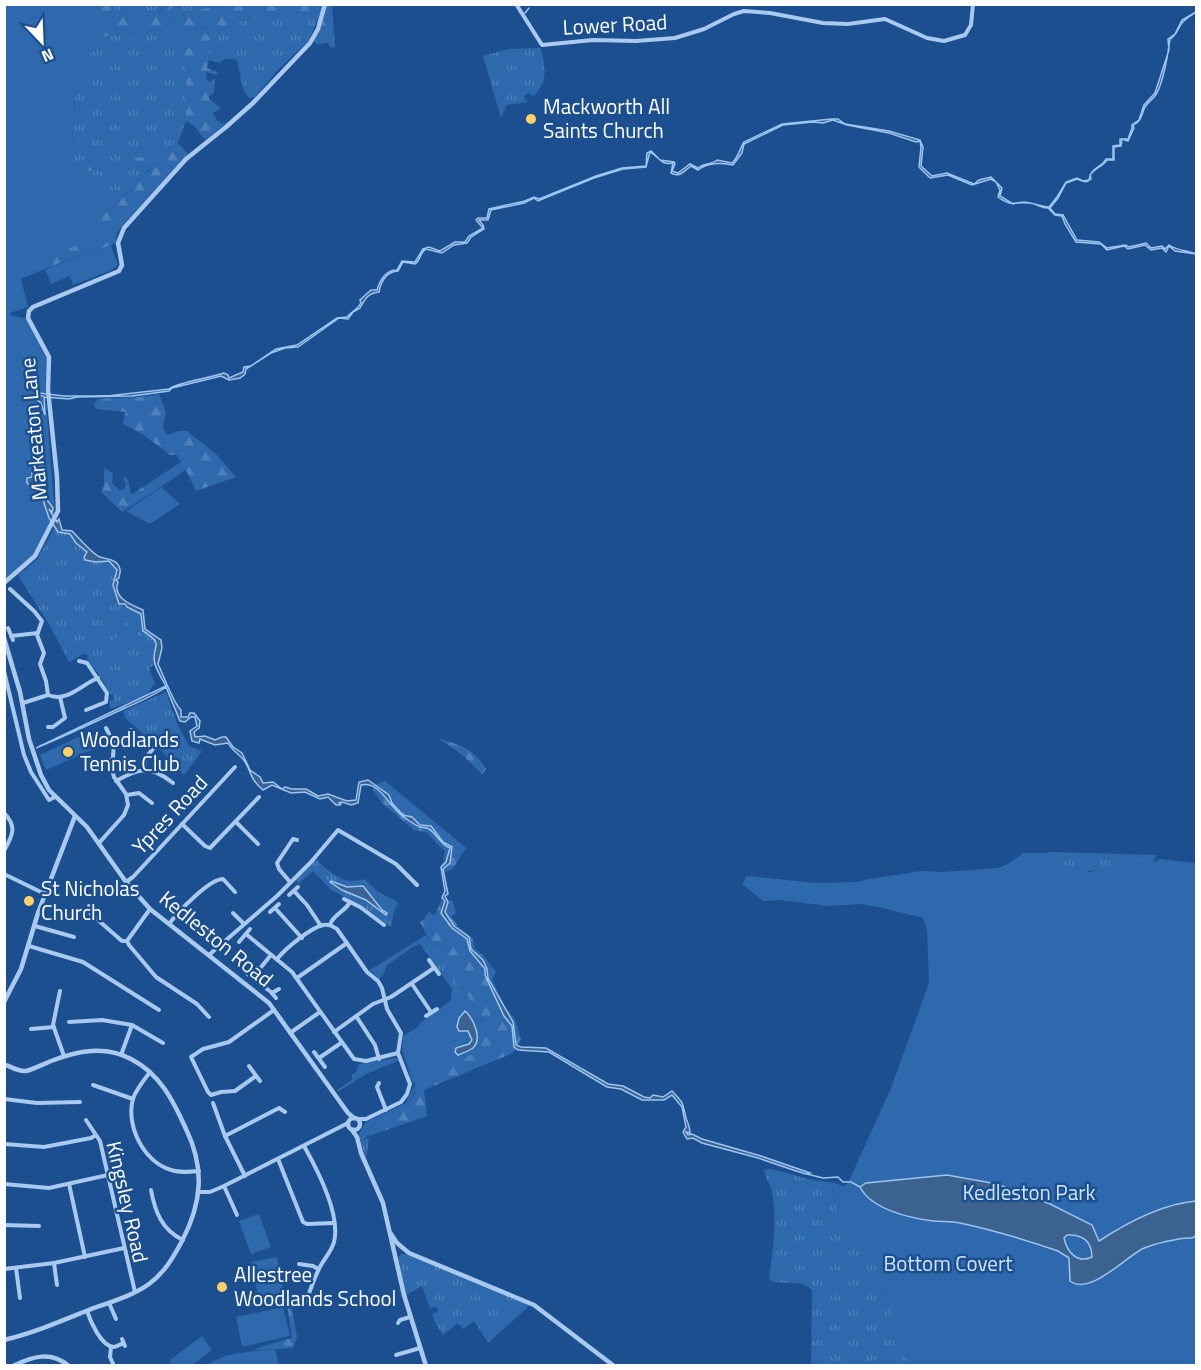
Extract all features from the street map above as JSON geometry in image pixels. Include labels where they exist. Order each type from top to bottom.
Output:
[{"type":"street","name":"Markeaton Lane","points":[[4,583],[35,556],[56,517],[57,477],[48,390],[49,357],[28,318],[31,309],[119,271],[122,265],[118,241],[123,228],[186,159],[253,103],[310,43],[318,29],[325,4]]},
{"type":"street","name":"Lower Road","points":[[516,4],[542,45],[593,40],[636,41],[675,38],[704,29],[744,11],[823,23],[848,24],[885,19],[927,38],[944,41],[965,35],[971,25],[972,4]]},
{"type":"street","points":[[10,589],[41,619],[42,623],[38,633],[44,653],[40,665],[48,695]]},
{"type":"street","points":[[8,628],[12,638],[38,633]]},
{"type":"street","name":"Kedleston Road","points":[[4,638],[23,703],[29,739],[41,775],[55,797],[87,827],[126,882],[150,909],[168,925],[210,954],[265,999],[274,1010],[348,1113],[380,1194],[395,1252],[409,1253]]},
{"type":"street","points":[[79,661],[87,663],[107,690],[106,701],[86,710]]},
{"type":"street","name":"Kedleston Road","points":[[4,671],[20,742],[31,771],[49,800],[55,797]]},
{"type":"street","points":[[23,703],[48,695],[60,697],[70,694],[98,678]]},
{"type":"street","points":[[48,727],[53,727],[64,719],[60,697]]},
{"type":"street","points":[[99,843],[126,812],[128,806],[127,795],[112,772],[115,746],[106,728]]},
{"type":"street","points":[[115,746],[128,737],[131,730]]},
{"type":"street","points":[[20,742],[29,739]]},
{"type":"street","points":[[144,769],[145,759],[154,748]]},
{"type":"street","points":[[87,768],[104,760],[113,760]]},
{"type":"street","name":"Ypres Road","points":[[126,882],[235,767]]},
{"type":"street","points":[[116,781],[144,769],[158,772],[171,779]]},
{"type":"street","points":[[127,795],[140,793],[152,803]]},
{"type":"street","points":[[182,824],[209,848],[259,797]]},
{"type":"street","points":[[4,813],[11,820],[14,829],[4,851]]},
{"type":"street","points":[[4,1002],[17,980],[45,894],[75,816]]},
{"type":"street","points":[[236,822],[255,838],[258,844]]},
{"type":"street","points":[[210,954],[290,882],[336,831],[340,830],[396,864],[417,885]]},
{"type":"street","points":[[290,882],[277,863],[293,839]]},
{"type":"street","points":[[4,874],[45,894]]},
{"type":"street","points":[[168,925],[222,878],[235,892]]},
{"type":"street","points":[[289,895],[298,887]]},
{"type":"street","points":[[294,891],[321,926]]},
{"type":"street","points":[[344,899],[384,925]]},
{"type":"street","points":[[330,925],[334,916],[350,902]]},
{"type":"street","points":[[270,912],[279,904]]},
{"type":"street","points":[[89,906],[93,916],[122,941],[127,941],[156,977],[200,1007],[209,1017]]},
{"type":"street","points":[[275,908],[302,938]]},
{"type":"street","points":[[127,941],[150,909]]},
{"type":"street","points":[[233,913],[244,924]]},
{"type":"street","points":[[375,926],[378,921]]},
{"type":"street","points":[[199,1192],[210,1192],[224,1186],[341,1128],[386,1110],[401,1102],[409,1090],[408,1077],[398,1053],[400,1033],[389,1012],[380,984],[367,972],[337,929],[330,925],[321,926],[302,938],[277,959]]},
{"type":"street","points":[[35,926],[74,937]]},
{"type":"street","points":[[239,942],[250,929]]},
{"type":"street","points":[[211,933],[223,942]]},
{"type":"street","points":[[246,934],[297,978],[351,1057],[357,1061],[379,1059],[398,1053]]},
{"type":"street","points":[[297,978],[347,943]]},
{"type":"street","points":[[29,946],[83,962],[159,1010]]},
{"type":"street","points":[[253,977],[271,955]]},
{"type":"street","points":[[429,960],[439,974]]},
{"type":"street","points":[[333,1032],[378,1001],[385,1000],[434,968]]},
{"type":"street","points":[[245,972],[276,998]]},
{"type":"street","points":[[412,984],[432,1012]]},
{"type":"street","points":[[272,993],[279,988]]},
{"type":"street","points":[[58,992],[54,1027],[64,1056]]},
{"type":"street","points":[[195,1011],[200,1007]]},
{"type":"street","points":[[426,1016],[437,1009]]},
{"type":"street","points":[[256,1076],[235,1091],[211,1095],[192,1062],[192,1056],[203,1049],[228,1042],[274,1010]]},
{"type":"street","points":[[290,1033],[320,1012]]},
{"type":"street","points":[[356,1016],[375,1045],[379,1059]]},
{"type":"street","points":[[69,1022],[102,1020],[132,1025],[163,1043]]},
{"type":"street","points":[[121,1055],[132,1025]]},
{"type":"street","points":[[31,1029],[54,1027]]},
{"type":"street","points":[[319,1058],[341,1043]]},
{"type":"street","points":[[4,1064],[26,1071],[64,1056],[92,1050],[121,1055],[134,1060],[150,1072],[165,1088],[194,1146],[200,1172],[194,1216],[183,1240],[163,1272],[150,1284],[109,1303],[33,1332],[4,1340]]},
{"type":"street","points":[[314,1052],[325,1067]]},
{"type":"street","points":[[249,1066],[260,1081]]},
{"type":"street","points":[[150,1072],[133,1099],[134,1126],[141,1146],[149,1157],[172,1171],[200,1172]]},
{"type":"street","points":[[379,1083],[376,1091],[386,1110]]},
{"type":"street","points":[[96,1087],[133,1099]]},
{"type":"street","points":[[4,1099],[37,1103],[80,1102]]},
{"type":"street","points":[[213,1103],[225,1136],[245,1176]]},
{"type":"street","points":[[225,1136],[279,1106],[285,1112]]},
{"type":"street","name":"Kingsley Road","points":[[86,1120],[100,1141],[135,1292]]},
{"type":"street","points":[[4,1144],[44,1147],[96,1135]]},
{"type":"street","points":[[304,1146],[326,1192],[333,1223],[333,1244],[308,1290],[306,1302]]},
{"type":"street","points":[[278,1159],[303,1222],[307,1224],[333,1223]]},
{"type":"street","points":[[4,1184],[44,1189],[108,1175]]},
{"type":"street","points":[[69,1184],[85,1257]]},
{"type":"street","points":[[224,1186],[235,1214]]},
{"type":"street","points":[[151,1190],[162,1224],[183,1240]]},
{"type":"street","points":[[4,1226],[39,1226]]},
{"type":"street","name":"Kedleston Road","points":[[391,1234],[409,1253],[534,1305],[614,1365]]},
{"type":"street","points":[[4,1269],[54,1263],[124,1248]]},
{"type":"street","points":[[403,1249],[395,1252],[410,1317],[426,1365]]},
{"type":"street","points":[[54,1263],[57,1285]]},
{"type":"street","points":[[302,1266],[313,1266],[318,1269]]},
{"type":"street","points":[[16,1268],[20,1298]]},
{"type":"street","points":[[109,1303],[116,1319]]},
{"type":"street","points":[[87,1311],[96,1330],[111,1347]]},
{"type":"street","points":[[398,1323],[410,1317]]},
{"type":"street","points":[[111,1347],[123,1343]]},
{"type":"street","points":[[111,1347],[111,1358],[114,1365]]},
{"type":"street","points":[[396,1355],[420,1348]]},
{"type":"street","points":[[13,1365],[40,1356],[51,1356],[69,1365]]},
{"type":"street","points":[[27,1359],[30,1365]]},
{"type":"green space","points":[[5,4],[97,8],[98,5],[115,5],[115,10],[161,12],[166,5],[175,5],[166,13],[162,13],[170,20],[186,12],[226,5],[321,4],[321,11],[318,19],[311,14],[298,11],[293,17],[281,14],[234,22],[241,24],[243,28],[236,31],[203,28],[201,32],[211,37],[207,48],[210,55],[207,68],[218,72],[217,75],[206,72],[207,80],[211,82],[213,78],[215,80],[214,93],[209,96],[209,99],[221,108],[213,113],[217,121],[221,124],[227,122],[205,140],[195,127],[186,121],[186,64],[182,41],[173,31],[165,34],[156,30],[106,36],[92,45]]},
{"type":"green space","points":[[226,4],[227,6],[186,12],[180,17],[171,18],[171,21],[161,12],[115,10],[115,5],[166,5],[161,10],[166,13],[175,5]]},
{"type":"green space","points":[[5,5],[97,5],[99,14],[96,42],[76,84],[72,143],[76,169],[84,173],[91,196],[100,209],[104,230],[100,235],[46,259],[20,275],[28,307],[10,313],[12,316],[28,319],[47,357],[45,389],[55,516],[36,552],[5,581]]},
{"type":"green space","points":[[326,5],[332,5],[335,47],[331,48],[328,43],[317,44],[313,41],[321,26]]},
{"type":"green space","points":[[298,11],[311,14],[318,19],[309,40],[276,72],[255,97],[249,98],[243,89],[237,61],[228,59],[220,63],[209,60],[208,41],[201,32],[204,28],[237,31],[233,22],[281,14],[297,14]]},
{"type":"green space","points":[[156,30],[173,31],[182,41],[186,64],[186,121],[178,143],[172,146],[156,167],[146,172],[119,202],[107,210],[99,191],[87,184],[76,169],[74,161],[72,143],[76,84],[96,42],[106,36]]},
{"type":"green space","points":[[541,48],[545,74],[542,86],[533,96],[528,93],[524,97],[528,102],[507,105],[501,118],[483,56],[508,49]]},
{"type":"green space","points":[[85,53],[92,53],[77,85],[72,132],[71,91]]},
{"type":"green space","points":[[178,143],[188,154],[122,226],[117,233],[115,245],[113,243],[111,246],[80,255],[5,285],[95,209],[72,169],[72,148],[76,169],[158,154],[164,155]],"holes":[[[159,159],[156,167],[152,167],[119,202],[107,210],[99,190],[88,184],[90,178],[84,173],[97,170],[104,173],[131,163]]]},
{"type":"green space","points":[[111,246],[118,265],[112,270],[73,285],[70,276],[51,284],[45,270],[80,255]]},
{"type":"green space","points":[[159,394],[166,412],[163,428],[167,435],[187,431],[216,454],[236,477],[196,491],[186,470],[122,512],[101,492],[104,486],[104,468],[113,473],[112,483],[119,490],[124,489],[126,485],[123,477],[128,479],[131,495],[181,462],[177,455],[168,455],[142,434],[123,424],[125,412],[96,409],[94,404],[97,399]]},
{"type":"green space","points":[[161,487],[180,504],[150,524],[126,511]]},
{"type":"green space","points":[[55,527],[60,533],[71,535],[76,543],[87,552],[84,557],[86,559],[92,562],[109,561],[113,565],[116,571],[114,584],[119,604],[140,612],[143,631],[156,642],[155,665],[149,668],[155,683],[148,693],[136,700],[110,709],[109,701],[114,700],[113,695],[110,694],[98,673],[87,660],[88,655],[83,654],[69,662],[50,626],[18,575],[39,558]]},
{"type":"green space","points":[[120,609],[139,614],[141,620],[138,626],[143,636],[128,633],[108,647],[108,644],[125,626],[127,618]]},
{"type":"green space","points":[[166,692],[177,723],[189,746],[202,751],[184,775],[156,745],[125,718],[123,711]]},
{"type":"green space","name":"Woodlands Tennis Club","points":[[89,732],[96,748],[46,770],[40,755]]},
{"type":"green space","points":[[437,738],[459,745],[471,752],[486,769],[482,775],[461,754]]},
{"type":"green space","points":[[385,781],[466,848],[452,870],[441,873],[445,851],[426,832],[414,830],[382,803],[373,790],[377,784]]},
{"type":"green space","name":"Kedleston Park","points":[[1023,853],[1046,853],[1063,866],[1090,872],[1134,862],[1154,860],[1155,862],[1160,859],[1196,863],[1196,1365],[909,1365],[894,1332],[892,1298],[885,1297],[870,1243],[850,1233],[840,1220],[831,1182],[843,1186],[848,1183],[891,1088],[929,983],[927,930],[923,918],[878,907],[860,904],[828,906],[780,900],[763,901],[742,884],[747,876],[817,883],[857,882],[922,871],[943,872],[999,868]]},
{"type":"green space","points":[[1046,853],[1157,855],[1154,860],[1094,871],[1082,871],[1061,865]]},
{"type":"green space","points":[[316,859],[336,876],[351,881],[366,880],[378,892],[396,901],[398,903],[391,927],[358,904],[331,890],[313,871],[298,884],[296,881]]},
{"type":"green space","points":[[452,900],[456,913],[451,917],[473,939],[475,949],[485,957],[496,972],[492,979],[504,1006],[515,1019],[521,1039],[513,1053],[424,1090],[427,1116],[369,1136],[368,1130],[381,1119],[404,1107],[414,1093],[416,1082],[483,1021],[468,997],[450,975],[444,962],[447,953],[444,946],[431,944],[420,922],[429,912],[435,915],[441,901]]},
{"type":"green space","points":[[426,935],[431,944],[443,946],[447,952],[450,975],[468,997],[418,1027],[451,1000],[452,989],[420,944],[386,966],[384,974],[379,979],[370,970]]},
{"type":"green space","points":[[468,997],[482,1021],[484,1034],[480,1045],[461,1061],[413,1084],[402,1050],[403,1036]]},
{"type":"green space","points":[[395,1058],[400,1060],[366,1074],[338,1092],[337,1090],[352,1080],[352,1075],[359,1064]]},
{"type":"green space","points":[[416,1082],[413,1096],[404,1108],[377,1121],[368,1130],[369,1134],[363,1140],[369,1138],[366,1160],[359,1134],[366,1122],[406,1103]]},
{"type":"green space","points":[[771,1169],[808,1179],[831,1182],[840,1220],[844,1227],[859,1238],[870,1242],[885,1296],[1196,1365],[811,1365],[812,1290],[802,1284],[776,1282],[769,1278],[774,1213],[771,1189],[764,1170]]},
{"type":"green space","points":[[259,1214],[271,1247],[251,1254],[239,1221]]},
{"type":"green space","points":[[401,1254],[408,1254],[530,1305],[488,1343],[474,1321],[463,1329],[458,1323],[443,1335],[432,1314],[438,1311],[437,1307],[430,1308],[422,1286],[406,1295],[398,1261]]},
{"type":"green space","points":[[277,1257],[285,1300],[260,1305],[251,1262]]},
{"type":"green space","points":[[290,1298],[297,1337],[293,1348],[254,1350],[292,1338],[287,1304]]},
{"type":"green space","points":[[283,1307],[290,1336],[242,1347],[236,1317]]},
{"type":"green space","points":[[202,1336],[212,1350],[192,1365],[172,1365],[169,1361]]},
{"type":"green space","points":[[275,1349],[279,1365],[205,1365],[225,1356]]},
{"type":"shaded area","points":[[1196,12],[1183,22],[1175,35],[1170,39],[1169,47],[1168,39],[1175,34],[1182,20]]},
{"type":"shaded area","points":[[1168,54],[1158,91],[1145,107],[1140,120],[1133,125],[1134,128],[1128,141],[1122,139],[1128,139],[1132,125],[1139,120],[1144,105],[1155,93]]},
{"type":"shaded area","points":[[838,119],[845,124],[889,131],[920,140],[923,147],[921,166],[932,176],[947,173],[974,184],[991,177],[996,182],[991,179],[972,185],[948,175],[930,178],[919,167],[920,141],[916,142],[889,133],[847,125],[833,120],[823,123],[783,125],[744,144],[742,153],[733,165],[710,164],[698,170],[691,166],[677,175],[671,173],[673,163],[660,160],[674,162],[672,171],[678,173],[690,164],[698,168],[717,160],[732,163],[744,142],[782,124]]},
{"type":"shaded area","points":[[1120,139],[1122,139],[1121,146],[1114,147],[1114,160],[1107,160],[1091,174],[1106,159],[1113,159],[1113,146],[1120,145]]},
{"type":"shaded area","points":[[651,151],[660,160],[650,152],[646,167],[623,169],[538,201],[534,198],[524,203],[491,210],[488,220],[479,220],[484,229],[471,237],[467,243],[454,245],[442,253],[426,249],[415,264],[403,262],[398,271],[390,273],[385,278],[379,292],[367,297],[360,308],[348,319],[339,318],[298,347],[285,348],[271,353],[256,363],[276,349],[297,345],[337,318],[347,317],[371,290],[377,290],[381,279],[386,274],[397,270],[402,261],[415,262],[423,249],[429,247],[440,251],[455,242],[465,242],[469,236],[483,228],[476,220],[487,218],[489,209],[534,197],[539,199],[622,168],[646,166],[647,153]]},
{"type":"shaded area","points":[[1077,178],[1083,181],[1089,180],[1084,182],[1077,179],[1066,183],[1050,208],[1055,214],[1063,215],[1077,240],[1099,242],[1107,248],[1125,245],[1129,247],[1146,243],[1151,248],[1162,246],[1165,249],[1169,245],[1196,254],[1175,251],[1169,246],[1166,252],[1162,248],[1151,250],[1145,245],[1107,250],[1101,244],[1076,242],[1062,216],[1055,215],[1048,208],[1033,204],[1049,207],[1066,182]]},
{"type":"shaded area","points":[[996,182],[1002,188],[1000,196],[1012,203],[998,197],[1000,190]]},
{"type":"shaded area","points":[[251,366],[240,378],[229,380],[221,376],[172,388],[169,391],[132,396],[69,399],[44,397],[45,415],[41,403],[35,398],[35,394],[39,393],[40,399],[40,393],[64,396],[107,396],[169,389],[179,384],[224,373],[229,378],[243,372],[244,367]]},
{"type":"shaded area","points":[[42,463],[47,500],[53,508],[52,512],[49,509],[57,522],[59,519],[62,530],[72,531],[97,556],[117,563],[120,570],[119,578],[116,580],[120,597],[143,610],[145,629],[161,640],[162,648],[158,664],[181,710],[181,717],[188,717],[190,713],[194,713],[200,721],[199,728],[194,732],[195,737],[205,736],[215,740],[226,737],[233,747],[242,753],[250,770],[260,777],[263,783],[273,782],[282,789],[285,787],[306,789],[318,796],[328,794],[347,801],[356,800],[359,782],[368,780],[389,795],[392,803],[403,815],[412,817],[420,825],[431,826],[443,842],[452,847],[450,863],[443,869],[448,894],[445,896],[448,902],[445,912],[454,926],[469,937],[471,949],[483,960],[488,978],[513,1022],[516,1045],[546,1048],[608,1084],[623,1086],[644,1097],[650,1098],[653,1095],[663,1097],[672,1091],[683,1105],[690,1129],[690,1133],[686,1132],[688,1135],[692,1134],[810,1173],[806,1174],[702,1143],[693,1138],[687,1139],[683,1132],[686,1127],[682,1107],[672,1095],[664,1100],[642,1100],[621,1089],[607,1087],[549,1052],[518,1050],[514,1047],[512,1026],[504,1016],[485,975],[485,969],[470,951],[467,939],[452,928],[441,913],[445,891],[441,867],[446,862],[450,848],[444,844],[429,829],[419,826],[399,813],[374,787],[361,785],[358,803],[351,805],[342,802],[336,805],[328,797],[320,799],[305,792],[291,793],[272,785],[263,790],[255,781],[245,761],[228,743],[215,745],[200,739],[199,743],[192,741],[190,731],[197,726],[195,717],[185,722],[180,721],[166,687],[146,699],[36,748],[166,686],[155,664],[156,643],[143,631],[141,614],[125,604],[119,604],[113,585],[117,570],[109,561],[85,560],[87,552],[76,543],[70,534],[58,532],[49,518],[41,494],[27,483],[27,478],[32,477],[32,473]]},
{"type":"shaded area","points":[[331,881],[347,887],[363,886],[387,913],[386,915],[366,900],[342,890]]},
{"type":"shaded area","points":[[465,1011],[474,1023],[477,1039],[473,1048],[458,1055],[455,1052],[456,1048],[469,1044],[472,1040],[468,1031],[459,1031],[457,1027],[459,1018]]},
{"type":"shaded area","points":[[947,1175],[997,1184],[1050,1204],[1092,1225],[1099,1241],[1158,1210],[1196,1201],[1196,1236],[1167,1241],[1142,1249],[1097,1280],[1087,1284],[1078,1284],[1070,1281],[1069,1258],[1058,1251],[957,1222],[923,1220],[902,1215],[882,1207],[865,1195],[860,1187],[866,1183]],"holes":[[[1072,1235],[1082,1237],[1088,1243],[1092,1257],[1077,1258],[1070,1252],[1064,1238]]]},
{"type":"waterway","points":[[525,13],[529,8]]},
{"type":"waterway","points":[[26,396],[43,396]]},
{"type":"waterway","points":[[807,1174],[823,1178],[838,1177],[843,1182],[851,1182],[860,1187]]},
{"type":"place","name":"Mackworth All Saints Church","points":[[531,119]]},
{"type":"place","name":"Woodlands Tennis Club","points":[[68,752]]},
{"type":"place","name":"St Nicholas Church","points":[[29,901]]},
{"type":"place","name":"Allestree Woodlands School","points":[[222,1287]]},
{"type":"park label","name":"Bottom Covert","points":[[948,1264]]}]
